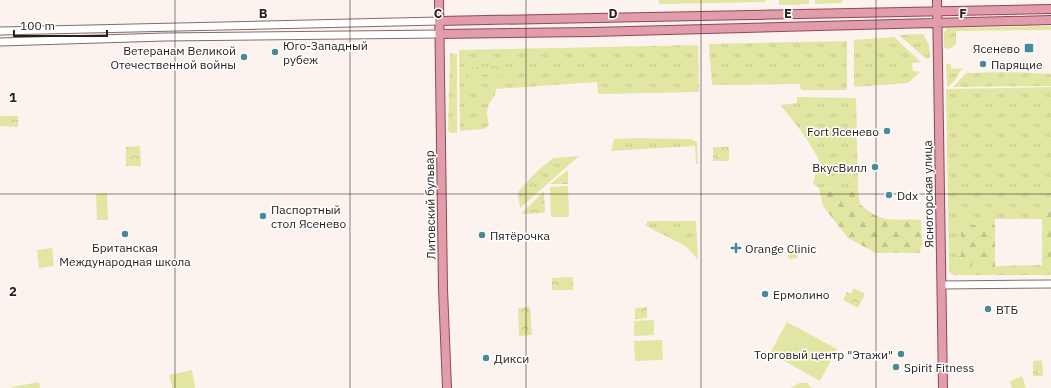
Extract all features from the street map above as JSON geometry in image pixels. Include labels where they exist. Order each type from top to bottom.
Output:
[{"type":"main road","name":"Литовский бульвар","points":[[439,0],[446,388]]},
{"type":"main road","name":"Ясногорская улица","points":[[937,0],[943,388]]},
{"type":"main road","points":[[439,21],[1051,9]]},
{"type":"main road","points":[[440,34],[591,32],[1051,20]]},
{"type":"street","points":[[0,31],[439,21]]},
{"type":"street","points":[[0,42],[440,34]]},
{"type":"street","points":[[942,285],[1051,284]]},
{"type":"green space","points":[[659,0],[765,0],[765,2],[659,4]]},
{"type":"green space","points":[[779,0],[809,0],[809,4],[779,5]]},
{"type":"green space","points":[[815,0],[842,0],[842,3],[815,4]]},
{"type":"green space","points":[[1051,4],[1051,8],[968,10],[967,6]]},
{"type":"green space","points":[[1051,26],[1051,30],[956,31],[956,44],[947,49],[944,47],[944,32],[947,28]]},
{"type":"green space","points":[[923,34],[929,45],[930,58],[926,59],[899,35]]},
{"type":"green space","points":[[894,37],[921,62],[912,63],[913,71],[920,72],[908,83],[854,87],[854,40]]},
{"type":"green space","points":[[847,41],[847,90],[801,90],[800,84],[712,85],[709,44]]},
{"type":"green space","points":[[698,45],[699,92],[598,94],[597,82],[496,89],[488,106],[487,114],[489,124],[485,129],[460,131],[459,50]]},
{"type":"green space","points":[[450,53],[457,54],[457,133],[450,133],[448,130]]},
{"type":"green space","points":[[946,64],[951,64],[951,69],[962,68],[956,79],[949,86],[947,86]]},
{"type":"green space","points":[[503,66],[503,76],[466,77],[466,67]]},
{"type":"green space","points":[[1008,72],[1051,74],[1051,86],[953,87],[966,73]]},
{"type":"green space","points":[[1051,87],[1051,275],[955,275],[949,272],[946,89]],"holes":[[[995,219],[1042,219],[1042,265],[995,266]]]},
{"type":"green space","points":[[797,97],[856,98],[858,190],[819,188],[813,184],[816,172],[821,164],[812,147],[780,105],[797,103]]},
{"type":"green space","points":[[0,116],[18,116],[18,127],[0,126]]},
{"type":"green space","points":[[614,139],[691,139],[697,142],[698,164],[696,164],[695,146],[611,151]]},
{"type":"green space","points":[[140,146],[141,166],[126,166],[126,147]]},
{"type":"green space","points":[[713,147],[729,147],[729,161],[713,161]]},
{"type":"green space","points":[[579,156],[520,208],[518,192],[536,172],[553,158]]},
{"type":"green space","points":[[825,160],[835,160],[836,178],[826,179]]},
{"type":"green space","points":[[568,170],[568,184],[550,184]]},
{"type":"green space","points":[[568,186],[569,217],[551,217],[550,187]]},
{"type":"green space","points":[[819,188],[858,190],[860,204],[868,211],[882,218],[921,220],[923,244],[921,246],[920,253],[876,253],[848,238],[823,206]]},
{"type":"green space","points":[[544,191],[545,213],[521,214]]},
{"type":"green space","points":[[107,193],[108,220],[97,220],[96,194]]},
{"type":"green space","points":[[1051,211],[1051,257],[1046,256],[1042,252],[1042,219]]},
{"type":"green space","points":[[982,217],[990,220],[995,226],[995,266],[990,271],[984,271],[980,259],[977,257],[973,258],[972,266],[969,268],[959,268],[955,258],[961,256],[960,225],[965,222],[976,225]]},
{"type":"green space","points":[[647,221],[696,221],[698,260],[687,247],[646,226]]},
{"type":"green space","points":[[52,248],[54,266],[39,268],[37,250]]},
{"type":"green space","points":[[796,248],[798,258],[789,259],[787,249]]},
{"type":"green space","points":[[573,277],[573,290],[552,290],[552,278]]},
{"type":"green space","points":[[854,288],[865,294],[858,308],[843,300],[847,292],[851,294]]},
{"type":"green space","points":[[530,307],[532,335],[519,336],[518,308]]},
{"type":"green space","points":[[647,307],[647,318],[635,319],[635,308]]},
{"type":"green space","points":[[654,320],[654,335],[634,336],[634,321]]},
{"type":"green space","points":[[787,322],[837,349],[820,381],[770,353]]},
{"type":"green space","points":[[662,340],[663,360],[635,361],[634,341]]},
{"type":"green space","points":[[1042,360],[1043,376],[1033,376],[1033,361]]},
{"type":"green space","points":[[192,370],[195,388],[172,388],[169,375]]},
{"type":"green space","points":[[1022,376],[1026,388],[1012,388],[1010,381]]},
{"type":"green space","points":[[39,382],[40,388],[12,388],[12,387]]},
{"type":"green space","points":[[799,383],[807,383],[812,388],[791,388]]},
{"type":"place","name":"Ясенево","points":[[1029,48]]},
{"type":"place","name":"Юго-Западный рубеж","points":[[275,52]]},
{"type":"place","name":"Ветеранам Великой Отечественной войны","points":[[244,57]]},
{"type":"place","name":"Парящие","points":[[983,64]]},
{"type":"place","name":"Fort Ясенево","points":[[887,131]]},
{"type":"place","name":"ВкусВилл","points":[[875,167]]},
{"type":"place","name":"Ddx","points":[[889,195]]},
{"type":"place","name":"Паспортный стол Ясенево","points":[[263,216]]},
{"type":"place","name":"Британская Международная школа","points":[[125,234]]},
{"type":"place","name":"Пятёрочка","points":[[482,235]]},
{"type":"place","name":"Orange Clinic","points":[[736,248]]},
{"type":"place","name":"Ермолино","points":[[765,294]]},
{"type":"place","name":"ВТБ","points":[[988,309]]},
{"type":"place","name":"Торговый центр \"Этажи\"","points":[[901,354]]},
{"type":"place","name":"Дикси","points":[[486,358]]},
{"type":"place","name":"Spirit Fitness","points":[[896,367]]}]
